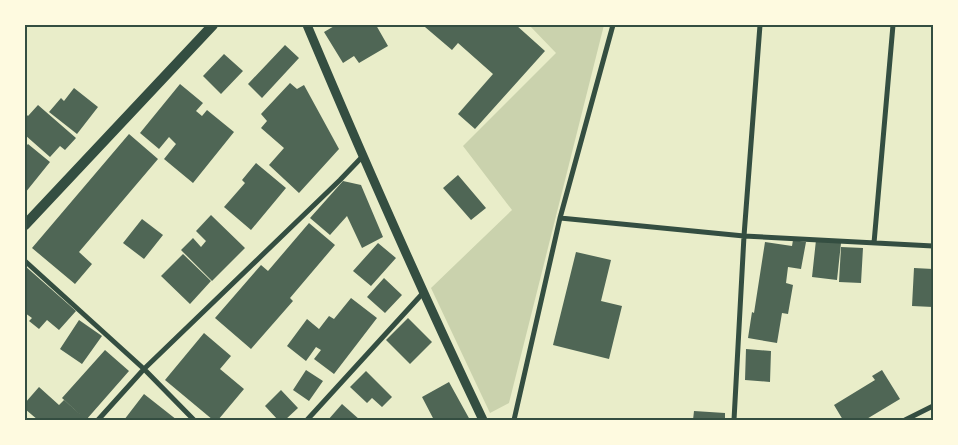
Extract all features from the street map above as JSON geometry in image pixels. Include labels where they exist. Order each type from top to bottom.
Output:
[{"type":"main road","points":[[25,225],[213,25]]},
{"type":"street","points":[[307,25],[362,157],[483,420]]},
{"type":"street","points":[[514,420],[560,218],[613,25]]},
{"type":"street","points":[[734,420],[744,236],[760,25]]},
{"type":"street","points":[[874,243],[893,25]]},
{"type":"street","points":[[98,420],[144,370],[362,157]]},
{"type":"street","points":[[560,218],[744,236],[933,246]]},
{"type":"street","points":[[25,261],[144,370],[194,420]]},
{"type":"street","points":[[307,420],[423,293]]},
{"type":"street","points":[[905,420],[933,406]]},
{"type":"street","points":[[919,413],[921,420]]},
{"type":"green space","points":[[529,25],[604,25],[509,403],[490,413],[431,288],[512,210],[463,146],[556,53]]},
{"type":"building","points":[[336,25],[376,25],[388,46],[359,63],[354,56],[343,63],[324,32]]},
{"type":"building","points":[[427,25],[516,25],[545,51],[475,129],[458,114],[493,74],[458,43],[452,50],[425,27]]},
{"type":"building","points":[[285,45],[299,58],[262,98],[248,84]]},
{"type":"building","points":[[224,54],[243,71],[221,94],[203,76]]},
{"type":"building","points":[[290,83],[297,89],[304,85],[339,149],[299,193],[269,165],[284,148],[261,128],[267,121],[261,114]]},
{"type":"building","points":[[180,84],[203,103],[196,111],[202,116],[207,110],[234,132],[193,183],[164,159],[176,144],[169,137],[159,149],[140,133]]},
{"type":"building","points":[[74,88],[98,107],[77,134],[49,112],[61,98],[64,101]]},
{"type":"building","points":[[38,105],[76,138],[65,150],[60,146],[50,157],[25,135],[25,113],[28,116]]},
{"type":"building","points":[[129,134],[158,159],[79,252],[92,264],[75,284],[32,248]]},
{"type":"building","points":[[28,144],[50,162],[25,193],[25,147]]},
{"type":"building","points":[[256,163],[286,188],[251,230],[224,207],[245,183],[242,180]]},
{"type":"building","points":[[458,175],[486,208],[471,220],[443,188]]},
{"type":"building","points":[[343,181],[361,185],[383,237],[362,248],[347,216],[330,235],[310,218]]},
{"type":"building","points":[[211,215],[245,248],[212,281],[181,250],[193,238],[201,247],[206,241],[196,231]]},
{"type":"building","points":[[142,219],[163,235],[144,259],[123,243]]},
{"type":"building","points":[[309,223],[335,245],[290,298],[293,301],[251,349],[215,318],[261,265],[268,271]]},
{"type":"building","points":[[793,240],[806,242],[801,269],[788,267],[786,283],[793,285],[788,314],[782,313],[777,343],[748,338],[752,312],[754,313],[765,242],[792,246]]},
{"type":"building","points":[[816,240],[841,243],[837,280],[812,277]]},
{"type":"building","points":[[378,243],[396,258],[371,286],[353,271]]},
{"type":"building","points":[[841,247],[863,248],[861,283],[839,282]]},
{"type":"building","points":[[576,252],[611,260],[601,301],[622,306],[609,359],[553,345]]},
{"type":"building","points":[[183,254],[211,281],[190,304],[161,276]]},
{"type":"building","points":[[25,266],[76,311],[59,330],[47,320],[39,329],[29,321],[32,318],[25,313]]},
{"type":"building","points":[[914,268],[933,269],[933,307],[912,306]]},
{"type":"building","points":[[384,278],[402,295],[385,313],[367,297]]},
{"type":"building","points":[[351,298],[377,318],[334,374],[314,359],[321,350],[316,347],[306,361],[287,346],[307,319],[319,329],[329,316],[334,319]]},
{"type":"building","points":[[408,318],[432,342],[410,364],[386,340]]},
{"type":"building","points":[[79,320],[102,336],[82,364],[60,349]]},
{"type":"building","points":[[204,333],[231,356],[220,369],[244,389],[218,420],[213,420],[165,380]]},
{"type":"building","points":[[746,349],[771,351],[770,382],[745,380]]},
{"type":"building","points":[[105,350],[129,371],[86,420],[38,420],[25,409],[25,403],[39,387],[59,405],[64,400],[84,418],[62,398]]},
{"type":"building","points":[[306,370],[323,381],[309,401],[293,390]]},
{"type":"building","points":[[882,370],[900,399],[865,420],[843,420],[834,405],[875,380],[872,376]]},
{"type":"building","points":[[366,371],[392,397],[382,407],[372,398],[367,403],[350,387]]},
{"type":"building","points":[[449,382],[470,420],[434,420],[422,397]]},
{"type":"building","points":[[281,390],[298,408],[285,420],[278,420],[265,406]]},
{"type":"building","points":[[144,394],[177,420],[124,420]]},
{"type":"building","points":[[342,404],[360,420],[328,420]]},
{"type":"building","points":[[694,411],[725,413],[725,420],[693,420]]}]
